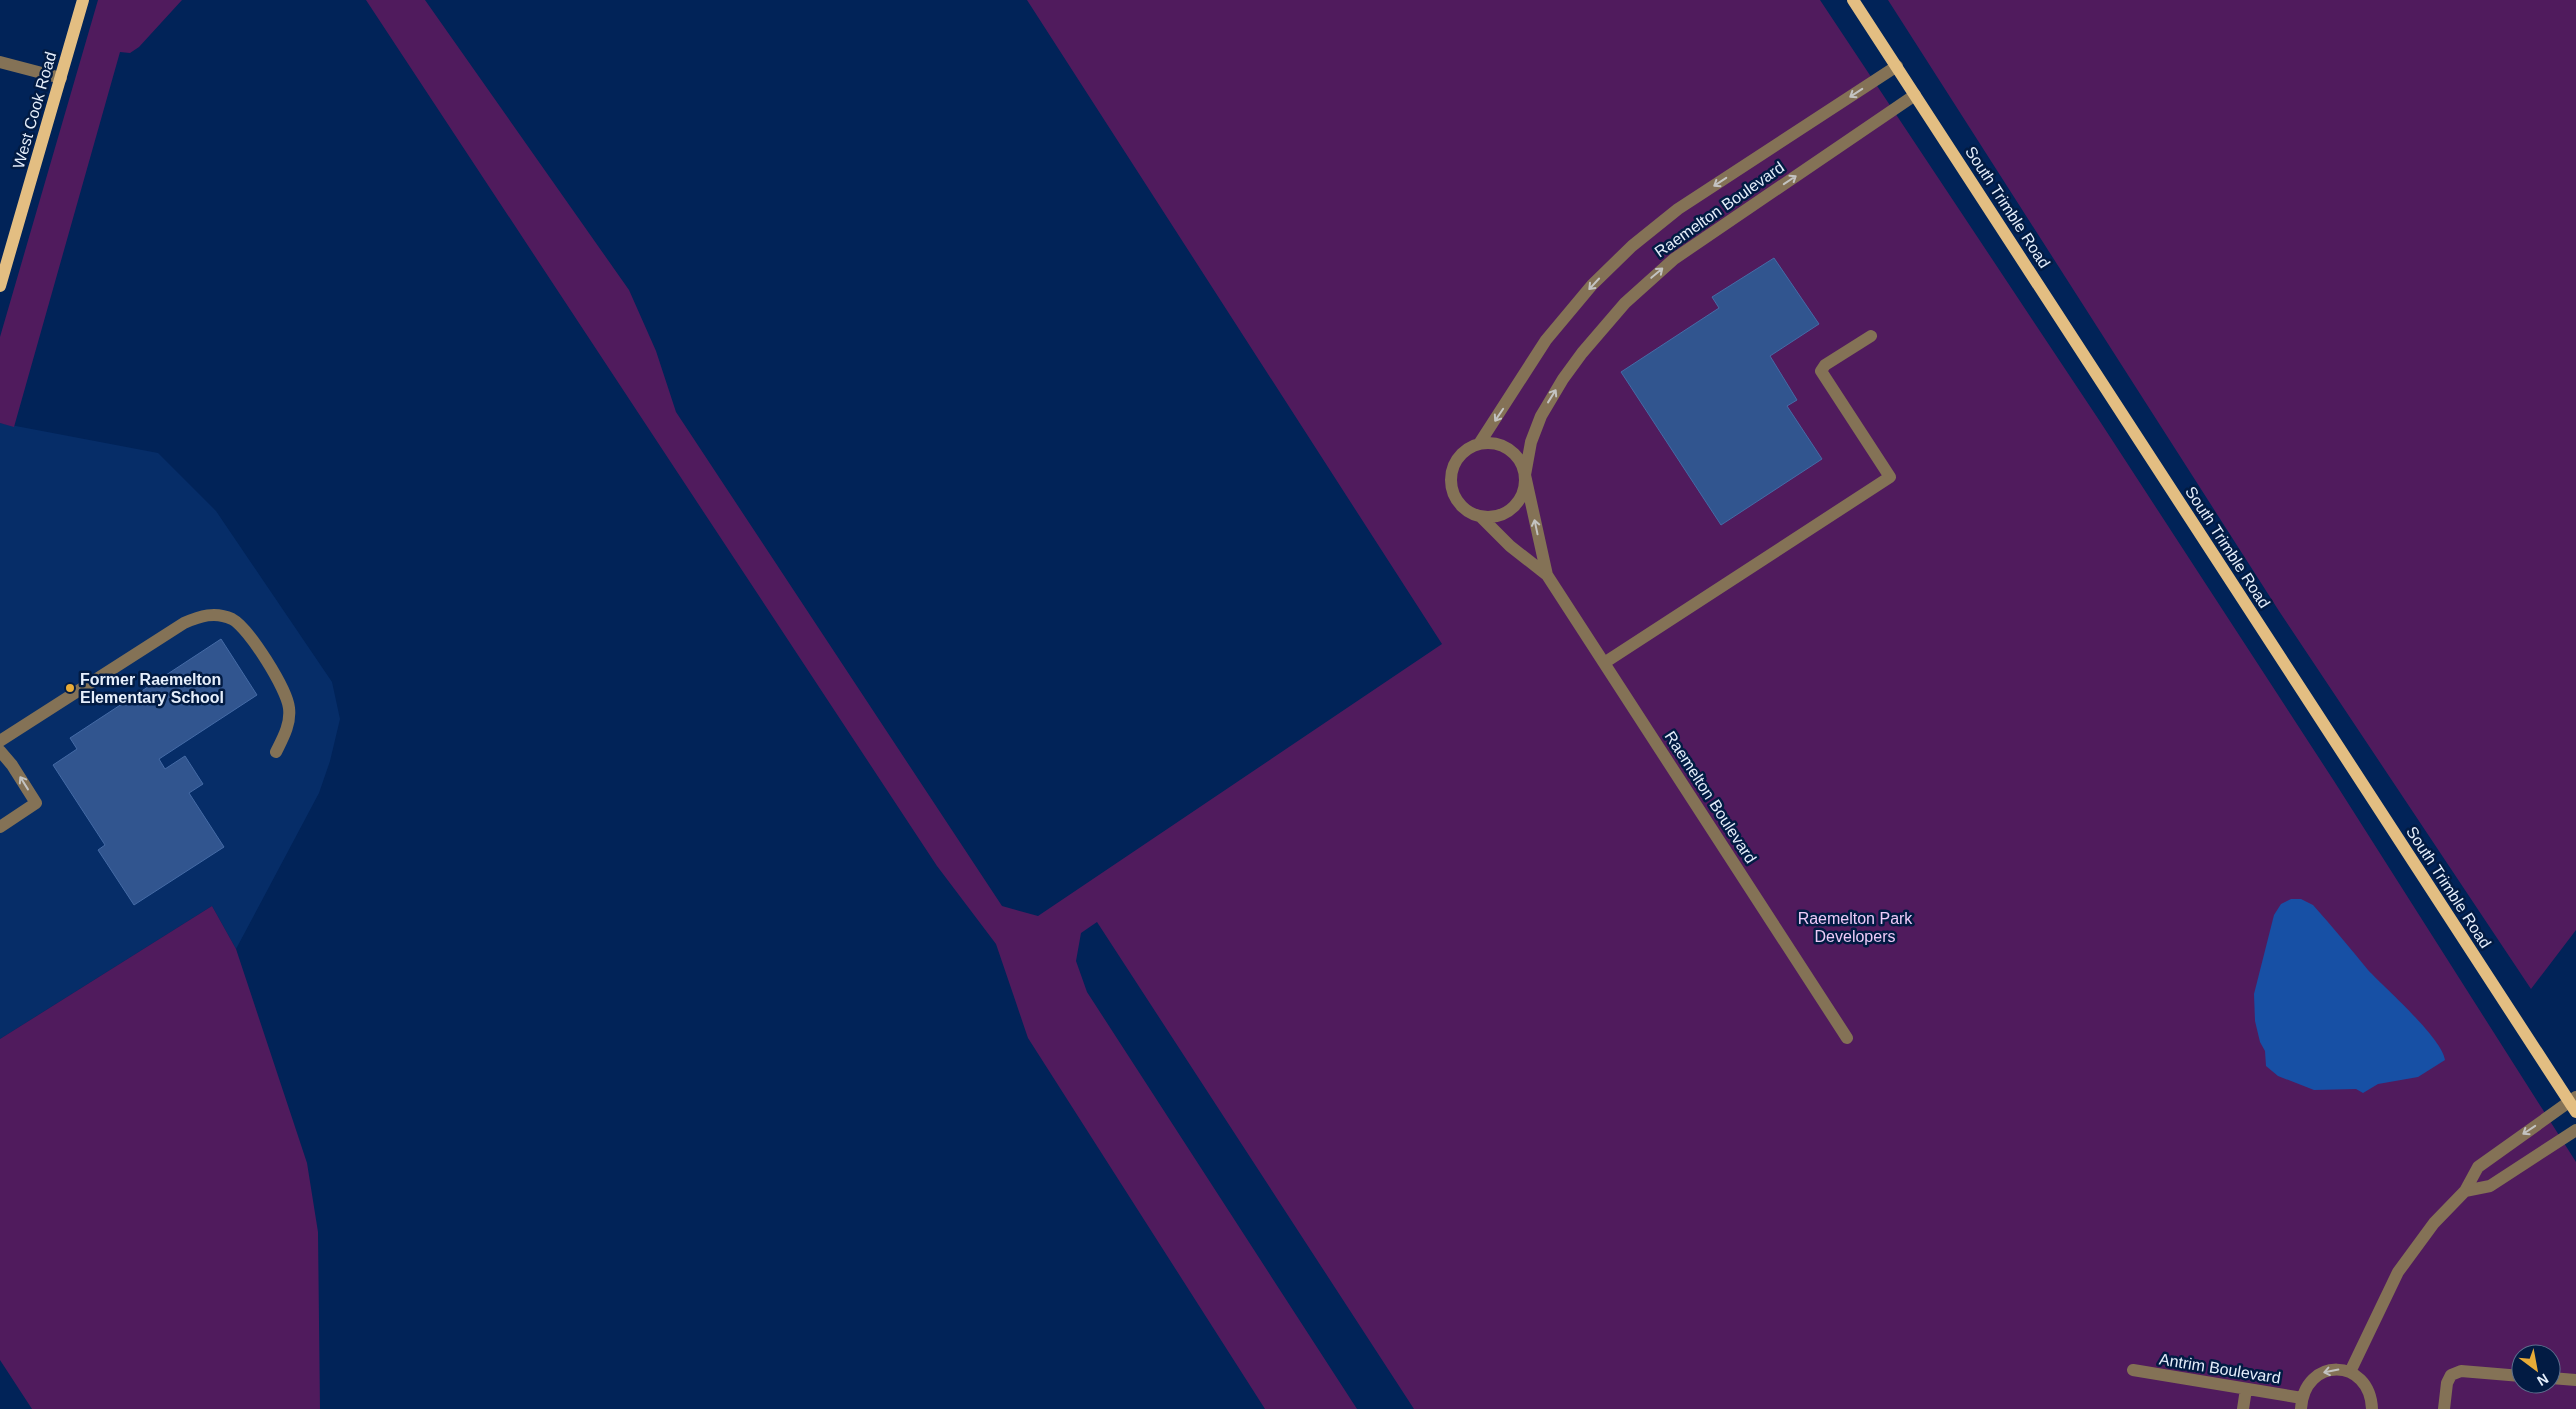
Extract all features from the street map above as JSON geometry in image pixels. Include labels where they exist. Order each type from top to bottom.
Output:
[{"type":"main road","name":"West Cook Road","points":[[0,286],[84,0]]},
{"type":"main road","name":"South Trimble Road","points":[[1853,0],[2574,1104]]},
{"type":"street","points":[[0,62],[61,78]]},
{"type":"street","name":"Raemelton Boulevard","points":[[1479,444],[1546,340],[1592,285],[1632,246],[1678,209],[1897,66]]},
{"type":"street","name":"Raemelton Boulevard","points":[[1547,575],[1525,475],[1531,442],[1541,416],[1563,378],[1604,327],[1647,282],[1702,238],[1915,96]]},
{"type":"street","points":[[1604,663],[1890,477],[1821,371],[1825,365],[1871,336]]},
{"type":"street","points":[[1488,443],[1505,447],[1518,458],[1525,475],[1525,487],[1521,498],[1514,507],[1504,514],[1481,517],[1471,514],[1459,504],[1452,492],[1450,482],[1453,467],[1461,454],[1479,444],[1488,443]]},
{"type":"street","name":"Raemelton Boulevard","points":[[1481,517],[1510,546],[1547,575],[1847,1038]]},
{"type":"street","points":[[0,741],[184,622],[202,615],[218,614],[233,620],[246,632],[281,686],[289,708],[287,729],[276,752]]},
{"type":"street","points":[[0,751],[12,765],[36,803],[0,827]]},
{"type":"street","points":[[2350,1372],[2398,1272],[2434,1222],[2465,1191],[2478,1166],[2574,1104]]},
{"type":"street","points":[[2465,1191],[2490,1186],[2576,1130]]},
{"type":"street","name":"Antrim Boulevard","points":[[2133,1370],[2246,1389],[2301,1403]]},
{"type":"street","points":[[2301,1403],[2305,1388],[2320,1374],[2330,1370],[2350,1372],[2360,1378],[2368,1387],[2372,1398],[2372,1409]]},
{"type":"street","points":[[2444,1409],[2447,1383],[2451,1374],[2461,1371],[2511,1375]]},
{"type":"street","points":[[2561,1379],[2576,1380]]},
{"type":"street","points":[[2243,1409],[2246,1389]]},
{"type":"shaded area","points":[[0,423],[158,453],[216,511],[332,682],[340,719],[330,761],[319,793],[236,949],[212,906],[0,1039]]},
{"type":"shaded area","points":[[2291,899],[2301,899],[2313,905],[2368,970],[2424,1027],[2442,1051],[2445,1060],[2418,1077],[2378,1084],[2363,1093],[2356,1089],[2314,1090],[2278,1076],[2266,1066],[2265,1051],[2260,1042],[2255,1021],[2254,994],[2274,915],[2281,904]]},
{"type":"green space","points":[[98,0],[182,0],[139,47],[130,53],[120,52],[14,427],[0,423],[0,337]]},
{"type":"green space","name":"Raemelton Park Developers","points":[[366,0],[425,0],[629,290],[656,351],[676,412],[1002,906],[1038,916],[1442,644],[1027,0],[1820,0],[2101,423],[2334,781],[2576,1162],[2576,1409],[1414,1409],[1097,922],[1081,933],[1076,961],[1087,992],[1357,1409],[1265,1409],[1028,1038],[996,944],[937,866]]},
{"type":"green space","points":[[1888,0],[2576,0],[2576,930],[2531,989],[2279,611]]},
{"type":"green space","points":[[212,906],[236,949],[307,1163],[318,1232],[320,1409],[32,1409],[0,1360],[0,1039]]},
{"type":"building","points":[[1774,258],[1819,324],[1770,356],[1797,400],[1787,406],[1822,459],[1721,525],[1621,372],[1719,308],[1712,297]]},
{"type":"building","points":[[221,639],[257,695],[159,759],[165,769],[185,756],[203,784],[189,793],[224,847],[134,905],[98,850],[105,845],[53,765],[77,749],[70,738]]},
{"type":"place","name":"Former Raemelton Elementary School","points":[[70,688]]}]
